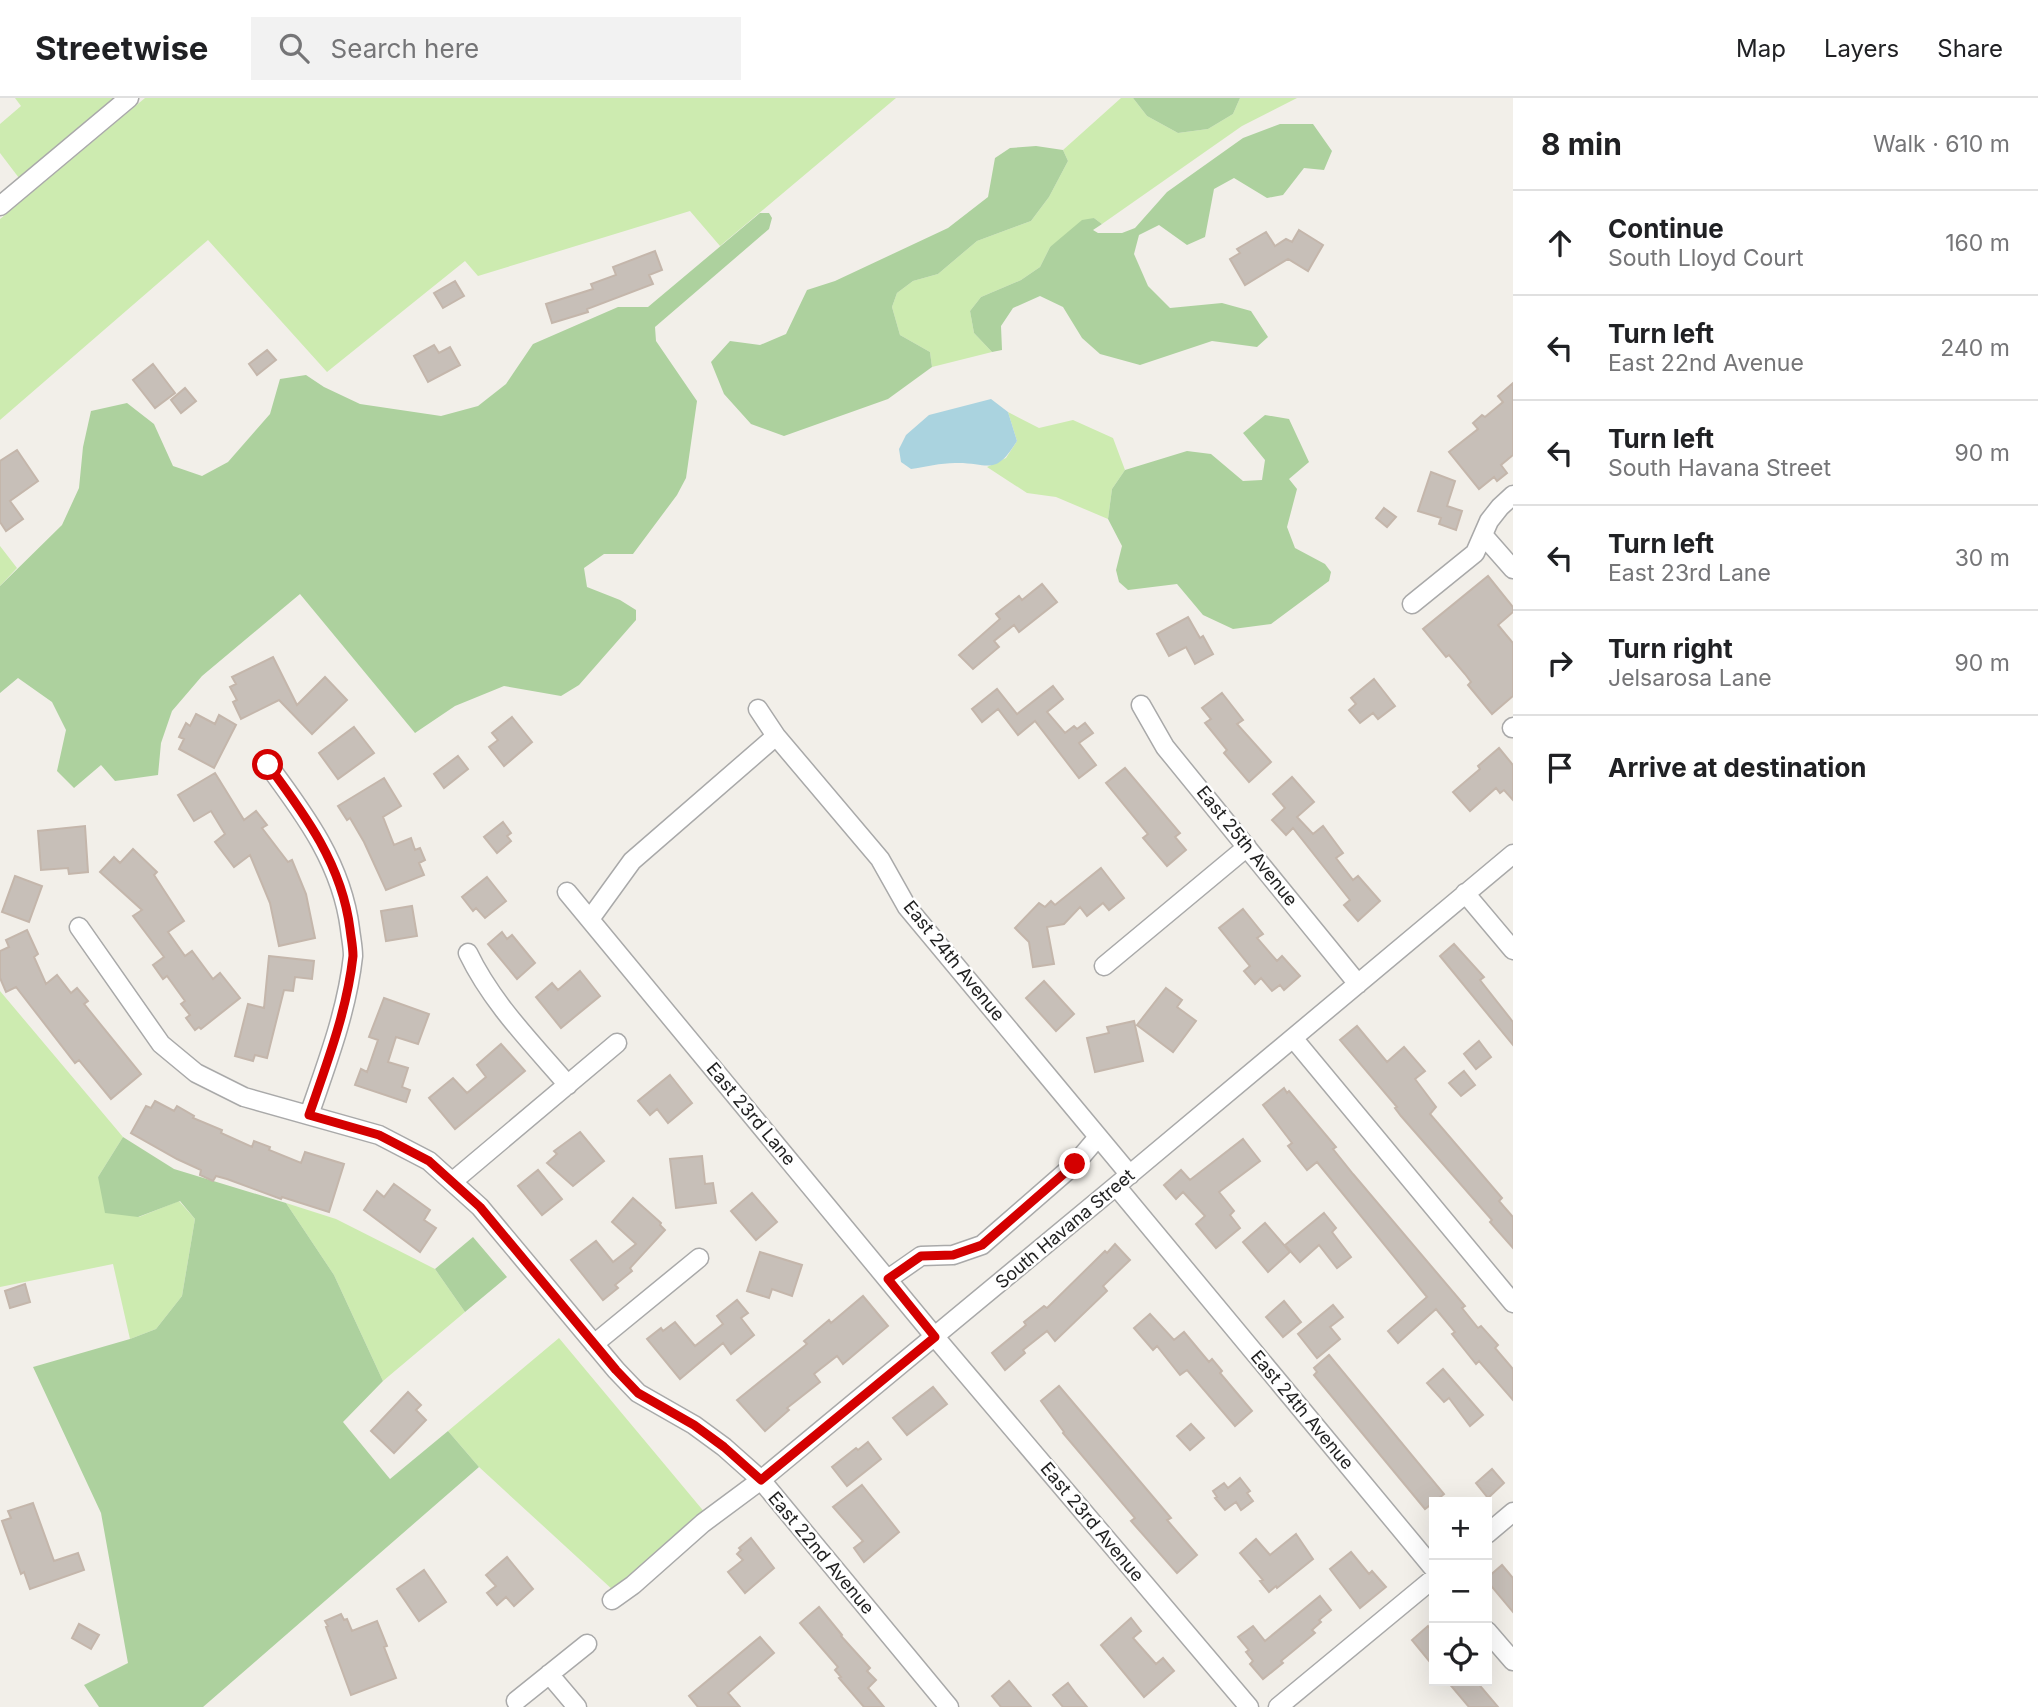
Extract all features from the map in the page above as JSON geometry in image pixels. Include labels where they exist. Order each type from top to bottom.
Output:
[{"type":"street","points":[[0,206],[129,98]]},
{"type":"street","points":[[1412,604],[1475,552],[1489,521],[1513,495]]},
{"type":"street","points":[[1483,535],[1513,569]]},
{"type":"street","name":"East 25th Avenue","points":[[1141,705],[1166,747],[1358,984]]},
{"type":"street","name":"East 24th Avenue","points":[[758,709],[776,736],[880,859],[908,907],[1098,1138],[1123,1181],[1429,1563]]},
{"type":"street","points":[[590,919],[632,861],[776,736]]},
{"type":"street","points":[[268,765],[323,845],[347,902],[353,953],[339,1027],[309,1115]]},
{"type":"street","points":[[1104,966],[1247,847]]},
{"type":"street","name":"South Havana Street","points":[[612,1600],[633,1585],[703,1523],[761,1480],[935,1337],[1513,854]]},
{"type":"street","name":"East 23rd Lane","points":[[567,892],[935,1337]]},
{"type":"street","points":[[1465,893],[1513,950]]},
{"type":"street","name":"East 22nd Avenue","points":[[79,927],[160,1044],[196,1073],[244,1097],[379,1135],[429,1161],[480,1207],[638,1393],[694,1425],[761,1480],[949,1707]]},
{"type":"street","points":[[468,953],[496,1002],[568,1085]]},
{"type":"street","points":[[1293,1038],[1513,1303]]},
{"type":"street","points":[[452,1182],[617,1044]]},
{"type":"street","points":[[888,1279],[921,1256],[953,1255],[982,1245],[1075,1164],[1098,1138]]},
{"type":"street","points":[[594,1344],[699,1258]]},
{"type":"street","name":"East 23rd Avenue","points":[[935,1337],[1249,1707]]},
{"type":"street","points":[[1492,1530],[1513,1512]]},
{"type":"street","points":[[1278,1707],[1429,1582]]},
{"type":"street","points":[[1492,1637],[1513,1661]]},
{"type":"street","points":[[516,1701],[586,1644]]},
{"type":"street","points":[[550,1674],[577,1707]]},
{"type":"green space","points":[[15,98],[116,98],[19,178],[0,153],[0,124],[21,106]]},
{"type":"green space","points":[[145,98],[896,98],[720,246],[690,211],[478,276],[465,261],[327,372],[208,240],[0,420],[0,219]]},
{"type":"green space","points":[[1121,98],[1133,98],[1147,116],[1178,133],[1208,129],[1233,114],[1240,98],[1297,98],[1242,126],[1102,224],[1094,218],[1050,247],[1040,267],[1021,280],[981,297],[970,311],[974,333],[992,352],[932,367],[930,352],[900,335],[892,307],[897,293],[913,281],[938,274],[977,241],[1031,221],[1049,197],[1068,161],[1063,150]]},
{"type":"green space","points":[[1133,98],[1240,98],[1233,114],[1208,129],[1178,133],[1147,116]]},
{"type":"green space","points":[[1280,124],[1313,124],[1332,151],[1324,170],[1304,168],[1283,195],[1267,198],[1234,178],[1214,189],[1205,237],[1187,245],[1159,225],[1139,235],[1134,254],[1148,286],[1170,308],[1222,303],[1251,311],[1268,337],[1257,347],[1212,341],[1140,365],[1100,354],[1082,338],[1063,307],[1040,296],[1013,308],[1001,326],[1002,350],[992,352],[974,333],[970,311],[981,297],[1021,280],[1040,267],[1050,247],[1082,220],[1094,218],[1102,224],[1093,230],[1098,233],[1122,233],[1135,228],[1167,192],[1243,138]]},
{"type":"green space","points":[[1036,146],[1063,150],[1068,161],[1049,197],[1031,221],[977,241],[938,274],[913,281],[897,293],[892,307],[900,335],[930,352],[932,367],[888,399],[784,436],[751,424],[724,394],[711,362],[730,341],[760,345],[786,334],[807,290],[835,281],[948,228],[988,197],[995,158],[1010,148]]},
{"type":"green space","points":[[760,213],[769,213],[772,218],[769,229],[655,327],[656,341],[697,401],[686,478],[677,495],[633,554],[604,554],[584,568],[587,587],[620,600],[636,610],[636,620],[579,685],[561,696],[504,686],[455,706],[415,733],[300,594],[202,676],[172,711],[161,743],[158,775],[115,781],[101,765],[74,788],[57,771],[66,730],[52,702],[18,678],[0,693],[0,586],[62,525],[79,488],[83,447],[91,411],[127,403],[154,424],[173,466],[202,476],[228,462],[270,414],[280,379],[306,375],[360,404],[441,416],[478,406],[506,384],[533,344],[618,307],[648,307]]},
{"type":"green space","points":[[1008,412],[1039,428],[1073,420],[1113,438],[1125,470],[1112,489],[1108,519],[1056,497],[1027,493],[987,467],[1006,458],[1017,441]]},
{"type":"green space","points":[[1265,415],[1289,419],[1309,462],[1289,479],[1297,489],[1287,527],[1295,548],[1325,564],[1331,572],[1329,581],[1271,624],[1233,629],[1203,615],[1177,584],[1128,590],[1119,582],[1116,570],[1122,546],[1108,519],[1112,489],[1125,470],[1187,451],[1211,454],[1243,481],[1262,480],[1265,460],[1243,433]]},
{"type":"green space","points":[[0,546],[17,568],[0,586]]},
{"type":"green space","points":[[0,991],[123,1137],[98,1177],[139,1217],[179,1201],[195,1219],[182,1296],[156,1329],[130,1339],[113,1264],[0,1287]]},
{"type":"green space","points":[[123,1137],[174,1169],[286,1203],[334,1275],[383,1381],[343,1422],[390,1479],[448,1431],[479,1467],[203,1707],[99,1707],[84,1685],[128,1663],[101,1513],[33,1367],[156,1329],[182,1296],[195,1219],[180,1201],[138,1217],[105,1213],[98,1177]]},
{"type":"green space","points":[[286,1203],[336,1219],[435,1269],[465,1312],[383,1381],[334,1275]]},
{"type":"green space","points":[[473,1237],[507,1277],[465,1312],[435,1269]]},
{"type":"green space","points":[[559,1338],[706,1514],[614,1591],[479,1467],[448,1431]]},
{"type":"water","points":[[991,399],[1008,412],[1017,441],[1002,460],[990,466],[950,463],[911,469],[901,462],[899,449],[906,435],[929,415]]},
{"type":"building","points":[[1299,230],[1323,245],[1308,271],[1288,259],[1245,285],[1230,259],[1240,253],[1237,249],[1266,232],[1275,246],[1286,239],[1292,242]]},
{"type":"building","points":[[655,251],[662,270],[649,275],[653,284],[587,309],[588,312],[552,323],[546,304],[593,289],[591,284],[616,275],[613,267]]},
{"type":"building","points":[[455,281],[464,296],[443,308],[434,293]]},
{"type":"building","points":[[434,345],[439,353],[450,347],[460,365],[428,382],[414,356]]},
{"type":"building","points":[[267,350],[276,360],[257,375],[249,364]]},
{"type":"building","points":[[153,364],[175,393],[155,408],[133,380]]},
{"type":"building","points":[[1513,383],[1513,455],[1501,465],[1507,473],[1497,481],[1494,477],[1479,489],[1449,452],[1478,429],[1473,423],[1503,402],[1498,396]]},
{"type":"building","points":[[185,388],[196,401],[181,413],[171,400]]},
{"type":"building","points":[[17,450],[38,481],[10,501],[23,519],[6,531],[0,522],[0,461]]},
{"type":"building","points":[[1431,472],[1455,481],[1447,506],[1462,511],[1456,530],[1439,524],[1441,518],[1418,511]]},
{"type":"building","points":[[1384,508],[1396,517],[1387,527],[1376,518]]},
{"type":"building","points":[[1488,576],[1513,607],[1513,612],[1498,625],[1513,643],[1513,696],[1492,714],[1468,685],[1471,682],[1465,674],[1449,655],[1446,657],[1423,629]]},
{"type":"building","points":[[1042,584],[1057,602],[1019,632],[1014,625],[994,641],[999,647],[973,669],[959,655],[1000,619],[996,614],[1019,596],[1022,600]]},
{"type":"building","points":[[1188,617],[1213,654],[1195,664],[1186,647],[1169,656],[1157,634]]},
{"type":"building","points":[[273,657],[297,705],[325,677],[347,700],[312,734],[279,700],[241,719],[233,702],[237,700],[230,687],[236,684],[232,677]]},
{"type":"building","points":[[1374,679],[1395,706],[1378,719],[1373,713],[1360,723],[1349,710],[1356,704],[1351,698]]},
{"type":"building","points":[[1053,686],[1063,699],[1047,712],[1065,733],[1074,726],[1077,729],[1085,723],[1093,733],[1079,743],[1096,765],[1079,778],[1035,721],[1018,735],[998,709],[982,722],[972,709],[997,689],[1017,714]]},
{"type":"building","points":[[1222,693],[1243,720],[1237,724],[1271,762],[1249,782],[1224,753],[1227,750],[1205,723],[1211,719],[1202,708]]},
{"type":"building","points":[[196,714],[215,724],[219,715],[236,725],[214,768],[179,749],[184,739],[179,737],[186,723],[190,726]]},
{"type":"building","points":[[512,717],[532,742],[504,766],[489,747],[498,740],[492,733]]},
{"type":"building","points":[[354,727],[374,753],[338,779],[319,753]]},
{"type":"building","points":[[1499,748],[1513,765],[1513,800],[1504,790],[1500,793],[1496,788],[1470,811],[1453,792]]},
{"type":"building","points":[[458,756],[468,769],[444,788],[434,774]]},
{"type":"building","points":[[1125,768],[1180,833],[1175,837],[1186,850],[1167,866],[1143,838],[1148,834],[1106,783]]},
{"type":"building","points":[[215,773],[244,820],[256,811],[267,825],[262,828],[288,862],[292,860],[306,894],[315,938],[279,946],[270,903],[250,855],[234,867],[215,842],[225,834],[211,811],[194,821],[178,795]]},
{"type":"building","points":[[1292,777],[1314,802],[1297,817],[1313,834],[1323,826],[1343,853],[1336,858],[1353,880],[1358,876],[1380,901],[1358,921],[1344,905],[1350,900],[1293,828],[1286,835],[1272,820],[1285,808],[1273,794]]},
{"type":"building","points":[[384,778],[401,806],[383,817],[394,845],[411,838],[415,850],[420,848],[425,860],[419,863],[424,875],[386,890],[364,842],[350,818],[347,820],[338,806]]},
{"type":"building","points":[[503,822],[511,833],[507,836],[511,841],[497,853],[484,837]]},
{"type":"building","points":[[85,826],[88,872],[69,874],[68,868],[41,870],[38,831]]},
{"type":"building","points":[[133,849],[157,872],[154,875],[184,921],[168,932],[185,956],[192,951],[213,979],[220,973],[240,998],[201,1029],[199,1027],[195,1030],[186,1018],[190,1015],[181,1004],[185,1001],[167,976],[163,979],[153,965],[164,957],[133,916],[142,910],[100,872],[114,857],[120,863]]},
{"type":"building","points":[[1101,868],[1124,898],[1109,910],[1103,903],[1087,916],[1080,907],[1064,924],[1047,927],[1054,964],[1033,967],[1029,942],[1015,928],[1039,903],[1045,907],[1051,901],[1055,905]]},
{"type":"building","points":[[15,876],[42,886],[29,922],[2,912]]},
{"type":"building","points":[[487,877],[506,901],[485,918],[476,908],[473,911],[462,897]]},
{"type":"building","points":[[412,906],[417,936],[386,941],[381,911]]},
{"type":"building","points":[[1243,909],[1263,934],[1257,938],[1277,961],[1282,956],[1300,976],[1284,990],[1280,985],[1272,991],[1261,978],[1255,984],[1244,971],[1250,966],[1219,928]]},
{"type":"building","points":[[27,930],[38,954],[34,957],[46,984],[57,975],[71,993],[77,988],[88,1001],[84,1004],[141,1074],[111,1099],[79,1060],[75,1063],[16,987],[6,992],[0,978],[0,951],[9,947],[6,940]]},
{"type":"building","points":[[502,932],[507,939],[512,935],[535,963],[517,979],[488,944]]},
{"type":"building","points":[[1454,944],[1484,977],[1480,980],[1513,1022],[1513,1045],[1440,956]]},
{"type":"building","points":[[269,956],[314,961],[312,979],[295,977],[293,991],[284,990],[267,1058],[255,1055],[253,1061],[235,1056],[248,1004],[264,1008]]},
{"type":"building","points":[[580,971],[600,996],[561,1028],[536,997],[552,983],[558,990]]},
{"type":"building","points":[[1044,981],[1074,1014],[1056,1031],[1026,998]]},
{"type":"building","points":[[1166,988],[1182,1000],[1177,1007],[1196,1021],[1173,1052],[1137,1025]]},
{"type":"building","points":[[384,998],[429,1014],[418,1044],[396,1037],[388,1062],[408,1068],[402,1087],[410,1090],[406,1102],[355,1085],[361,1069],[367,1072],[378,1040],[369,1037]]},
{"type":"building","points":[[1134,1021],[1143,1061],[1095,1072],[1087,1038],[1109,1033],[1107,1027]]},
{"type":"building","points":[[1357,1026],[1387,1062],[1404,1047],[1425,1071],[1415,1079],[1436,1107],[1430,1114],[1502,1198],[1499,1201],[1513,1217],[1513,1248],[1340,1040]]},
{"type":"building","points":[[1479,1041],[1491,1057],[1476,1069],[1464,1054]]},
{"type":"building","points":[[501,1044],[525,1071],[455,1129],[429,1098],[453,1078],[467,1093],[486,1077],[477,1065]]},
{"type":"building","points":[[1464,1071],[1475,1085],[1461,1096],[1449,1083]]},
{"type":"building","points":[[670,1075],[692,1103],[668,1123],[657,1109],[650,1115],[638,1101]]},
{"type":"building","points":[[1284,1088],[1336,1147],[1333,1149],[1353,1174],[1465,1306],[1462,1308],[1478,1328],[1481,1326],[1498,1345],[1495,1348],[1513,1369],[1513,1400],[1479,1361],[1476,1364],[1436,1309],[1398,1343],[1388,1331],[1427,1297],[1317,1162],[1307,1170],[1288,1146],[1292,1143],[1263,1105]]},
{"type":"building","points":[[155,1101],[174,1111],[177,1106],[194,1116],[193,1118],[252,1147],[254,1141],[301,1163],[305,1152],[344,1164],[329,1212],[282,1197],[281,1199],[216,1176],[213,1181],[200,1175],[201,1170],[131,1133],[146,1106],[151,1108]]},
{"type":"building","points":[[580,1132],[604,1161],[573,1186],[547,1163],[557,1154],[554,1151]]},
{"type":"building","points":[[1243,1139],[1260,1161],[1219,1192],[1234,1211],[1230,1215],[1240,1228],[1216,1248],[1196,1224],[1205,1216],[1183,1192],[1176,1199],[1164,1185],[1181,1170],[1190,1180]]},
{"type":"building","points":[[702,1156],[705,1184],[713,1183],[716,1203],[676,1208],[670,1159]]},
{"type":"building","points":[[538,1170],[562,1199],[542,1215],[518,1186]]},
{"type":"building","points":[[394,1184],[430,1210],[424,1220],[436,1228],[420,1252],[364,1210],[377,1191],[384,1197]]},
{"type":"building","points":[[752,1193],[777,1222],[756,1240],[731,1211]]},
{"type":"building","points":[[633,1198],[661,1223],[665,1230],[630,1268],[632,1271],[615,1285],[618,1288],[603,1300],[571,1260],[596,1241],[613,1262],[636,1244],[612,1222]]},
{"type":"building","points":[[1324,1213],[1336,1228],[1332,1232],[1351,1257],[1337,1268],[1319,1245],[1300,1262],[1285,1245]]},
{"type":"building","points":[[1265,1223],[1290,1252],[1268,1272],[1243,1242]]},
{"type":"building","points":[[1115,1244],[1130,1260],[1103,1286],[1107,1291],[1055,1341],[1047,1331],[1023,1350],[1025,1353],[1005,1370],[992,1353],[1026,1325],[1024,1322],[1044,1306],[1047,1308]]},
{"type":"building","points":[[760,1252],[802,1265],[792,1296],[772,1289],[769,1298],[747,1291]]},
{"type":"building","points":[[25,1284],[30,1302],[10,1308],[5,1291]]},
{"type":"building","points":[[863,1296],[888,1326],[843,1364],[837,1356],[814,1374],[820,1382],[787,1408],[789,1410],[765,1431],[737,1400],[807,1344],[804,1341],[829,1320],[831,1323]]},
{"type":"building","points":[[737,1300],[748,1313],[741,1318],[754,1335],[731,1354],[723,1343],[680,1379],[647,1339],[661,1328],[663,1331],[675,1322],[695,1346],[723,1324],[717,1316]]},
{"type":"building","points":[[1284,1301],[1301,1322],[1283,1337],[1266,1317]]},
{"type":"building","points":[[1333,1305],[1343,1317],[1330,1327],[1340,1339],[1317,1358],[1298,1334]]},
{"type":"building","points":[[1150,1314],[1174,1340],[1184,1332],[1209,1362],[1212,1359],[1222,1371],[1220,1373],[1252,1411],[1235,1426],[1187,1370],[1180,1375],[1157,1346],[1153,1350],[1134,1328]]},
{"type":"building","points":[[1329,1355],[1444,1494],[1440,1497],[1429,1497],[1429,1506],[1425,1509],[1314,1375],[1317,1372],[1314,1368]]},
{"type":"building","points":[[1443,1369],[1483,1415],[1470,1426],[1449,1398],[1444,1402],[1427,1383]]},
{"type":"building","points":[[1059,1386],[1171,1518],[1167,1520],[1197,1555],[1177,1573],[1131,1521],[1135,1518],[1063,1433],[1041,1401]]},
{"type":"building","points":[[933,1387],[947,1404],[907,1435],[893,1418]]},
{"type":"building","points":[[408,1392],[421,1405],[416,1410],[426,1420],[394,1453],[371,1431]]},
{"type":"building","points":[[1191,1424],[1204,1438],[1190,1450],[1177,1436]]},
{"type":"building","points":[[868,1442],[881,1459],[847,1486],[832,1467]]},
{"type":"building","points":[[1492,1469],[1504,1483],[1487,1497],[1476,1483]]},
{"type":"building","points":[[1240,1478],[1250,1491],[1247,1493],[1253,1501],[1241,1510],[1236,1502],[1225,1510],[1213,1491],[1224,1483],[1228,1488]]},
{"type":"building","points":[[862,1485],[899,1532],[864,1562],[854,1548],[863,1541],[833,1507]]},
{"type":"building","points":[[33,1503],[54,1561],[78,1553],[84,1570],[30,1589],[24,1572],[21,1574],[2,1521],[11,1518],[8,1511]]},
{"type":"building","points":[[1296,1534],[1313,1559],[1269,1592],[1260,1581],[1263,1580],[1240,1553],[1256,1539],[1270,1555]]},
{"type":"building","points":[[751,1538],[774,1568],[745,1593],[728,1572],[743,1560],[737,1554],[741,1550],[739,1548]]},
{"type":"building","points":[[1351,1552],[1369,1574],[1372,1571],[1386,1587],[1360,1608],[1330,1569]]},
{"type":"building","points":[[507,1557],[533,1589],[514,1606],[506,1597],[497,1605],[487,1593],[496,1586],[486,1575]]},
{"type":"building","points":[[1502,1565],[1513,1578],[1513,1612],[1492,1587],[1492,1574]]},
{"type":"building","points":[[424,1570],[446,1602],[419,1621],[397,1589]]},
{"type":"building","points":[[1320,1596],[1331,1610],[1312,1630],[1315,1633],[1263,1679],[1250,1664],[1253,1661],[1246,1652],[1249,1650],[1238,1637],[1253,1626],[1265,1641]]},
{"type":"building","points":[[819,1607],[870,1668],[867,1671],[876,1680],[868,1688],[884,1707],[864,1707],[839,1678],[841,1677],[835,1670],[838,1667],[800,1623]]},
{"type":"building","points":[[341,1614],[344,1620],[347,1619],[352,1631],[377,1621],[396,1678],[351,1695],[325,1621]]},
{"type":"building","points":[[1131,1618],[1141,1631],[1133,1638],[1156,1664],[1163,1658],[1174,1671],[1144,1697],[1101,1645]]},
{"type":"building","points":[[79,1624],[99,1635],[91,1649],[72,1638]]},
{"type":"building","points":[[1428,1626],[1429,1661],[1412,1640]]},
{"type":"building","points":[[760,1637],[774,1653],[728,1693],[740,1707],[698,1707],[689,1696]]},
{"type":"building","points":[[1009,1681],[1031,1707],[1001,1707],[992,1696]]},
{"type":"building","points":[[1068,1683],[1087,1707],[1063,1707],[1053,1695]]},
{"type":"building","points":[[1451,1686],[1480,1686],[1498,1707],[1469,1707]]},
{"type":"route","points":[[268,765],[323,845],[347,902],[353,953],[339,1027],[309,1115],[379,1135],[429,1161],[480,1207],[638,1393],[694,1425],[761,1480],[935,1337],[888,1279],[921,1256],[953,1255],[982,1245],[1075,1164]]}]
